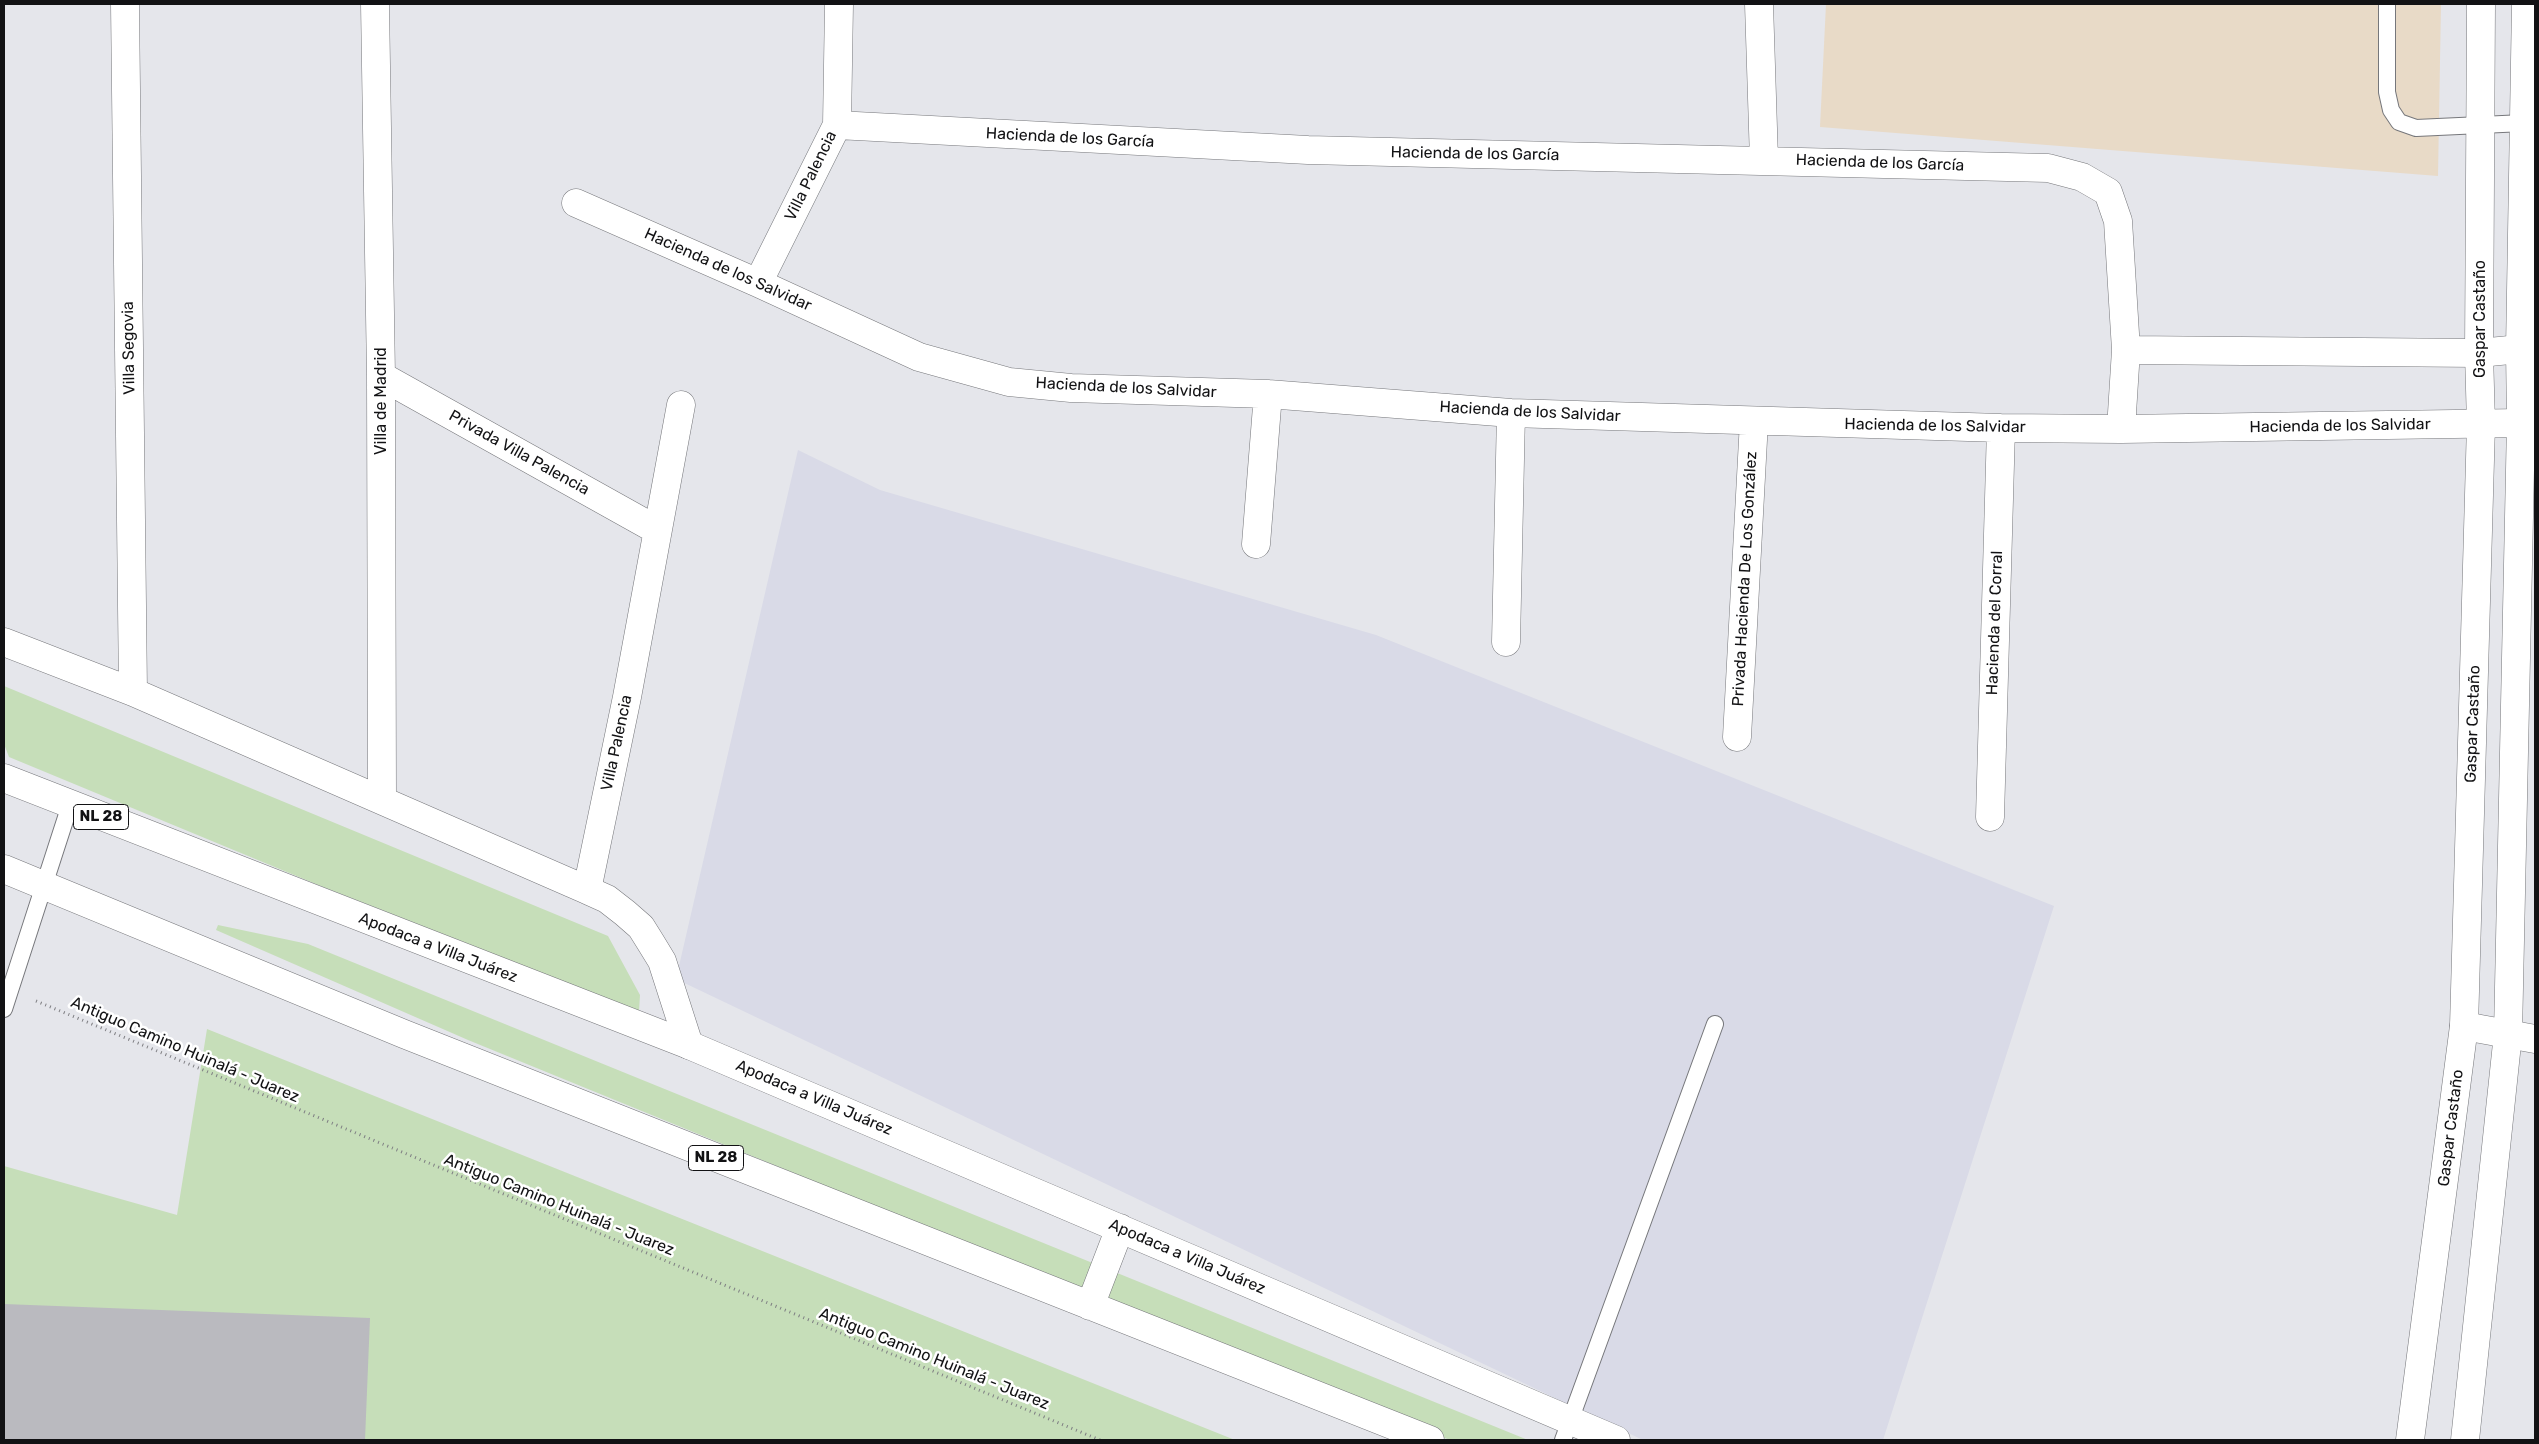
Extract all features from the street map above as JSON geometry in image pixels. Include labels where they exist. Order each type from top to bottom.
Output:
[{"type":"street","name":"Villa Segovia","points":[[125,4],[133,692]]},
{"type":"street","name":"Villa de Madrid","points":[[375,4],[381,376],[382,799]]},
{"type":"street","name":"Villa Palencia","points":[[758,283],[837,125],[839,4]]},
{"type":"street","points":[[1759,4],[1764,160]]},
{"type":"street","name":"Gaspar Castaño","points":[[2410,1440],[2464,1026],[2481,424],[2478,353],[2481,4]]},
{"type":"street","points":[[2465,1440],[2508,1034],[2521,424],[2520,349],[2526,4]]},
{"type":"street","name":"Hacienda de los García","points":[[837,125],[1308,150],[2048,168],[2082,176],[2108,192],[2118,221],[2126,350]]},
{"type":"street","name":"Hacienda de los Salvidar","points":[[576,203],[758,283],[919,357],[1008,382],[1071,388],[1268,394],[1511,413],[2001,428],[2121,429],[2521,424]]},
{"type":"street","points":[[2121,429],[2126,350],[2478,353],[2520,349]]},
{"type":"street","name":"Privada Villa Palencia","points":[[381,376],[657,530]]},
{"type":"street","points":[[1256,544],[1268,394]]},
{"type":"street","name":"Villa Palencia","points":[[587,890],[627,697],[681,405]]},
{"type":"street","points":[[1506,642],[1511,413]]},
{"type":"street","name":"Privada Hacienda De Los González","points":[[1737,737],[1754,421]]},
{"type":"street","name":"Hacienda del Corral","points":[[1990,817],[2001,428]]},
{"type":"street","points":[[4,642],[133,692],[607,898],[640,927],[662,961],[689,1045]]},
{"type":"street","name":"Apodaca a Villa Juárez","points":[[4,777],[70,805],[689,1045],[1120,1228],[1566,1430],[1616,1440]]},
{"type":"street","name":"NL 28","points":[[8,873],[44,886],[404,1034],[1430,1440]]},
{"type":"street","points":[[2464,1026],[2535,1039]]},
{"type":"street","points":[[1090,1306],[1120,1228]]},
{"type":"lane","points":[[2387,4],[2387,92],[2391,110],[2400,122],[2416,128],[2524,123]]},
{"type":"lane","points":[[4,1009],[70,805]]},
{"type":"lane","points":[[1566,1430],[1715,1024]]},
{"type":"path","name":"Antiguo Camino Huinalá - Juarez","points":[[10,990],[1100,1440]]},
{"type":"shaded area","points":[[1826,4],[2441,4],[2438,176],[1820,127]]},
{"type":"shaded area","points":[[798,450],[880,490],[1376,635],[2054,906],[1883,1440],[1643,1440],[676,979]]},
{"type":"green space","points":[[4,686],[608,936],[640,995],[639,1011],[323,887],[9,757],[4,744]]},
{"type":"green space","points":[[218,925],[308,944],[1528,1440],[1450,1440],[1418,1428],[468,1040],[216,930]]},
{"type":"green space","points":[[207,1029],[1235,1440],[4,1440],[4,1166],[177,1215]]},
{"type":"building","points":[[4,1304],[370,1318],[365,1440],[4,1440]]}]
